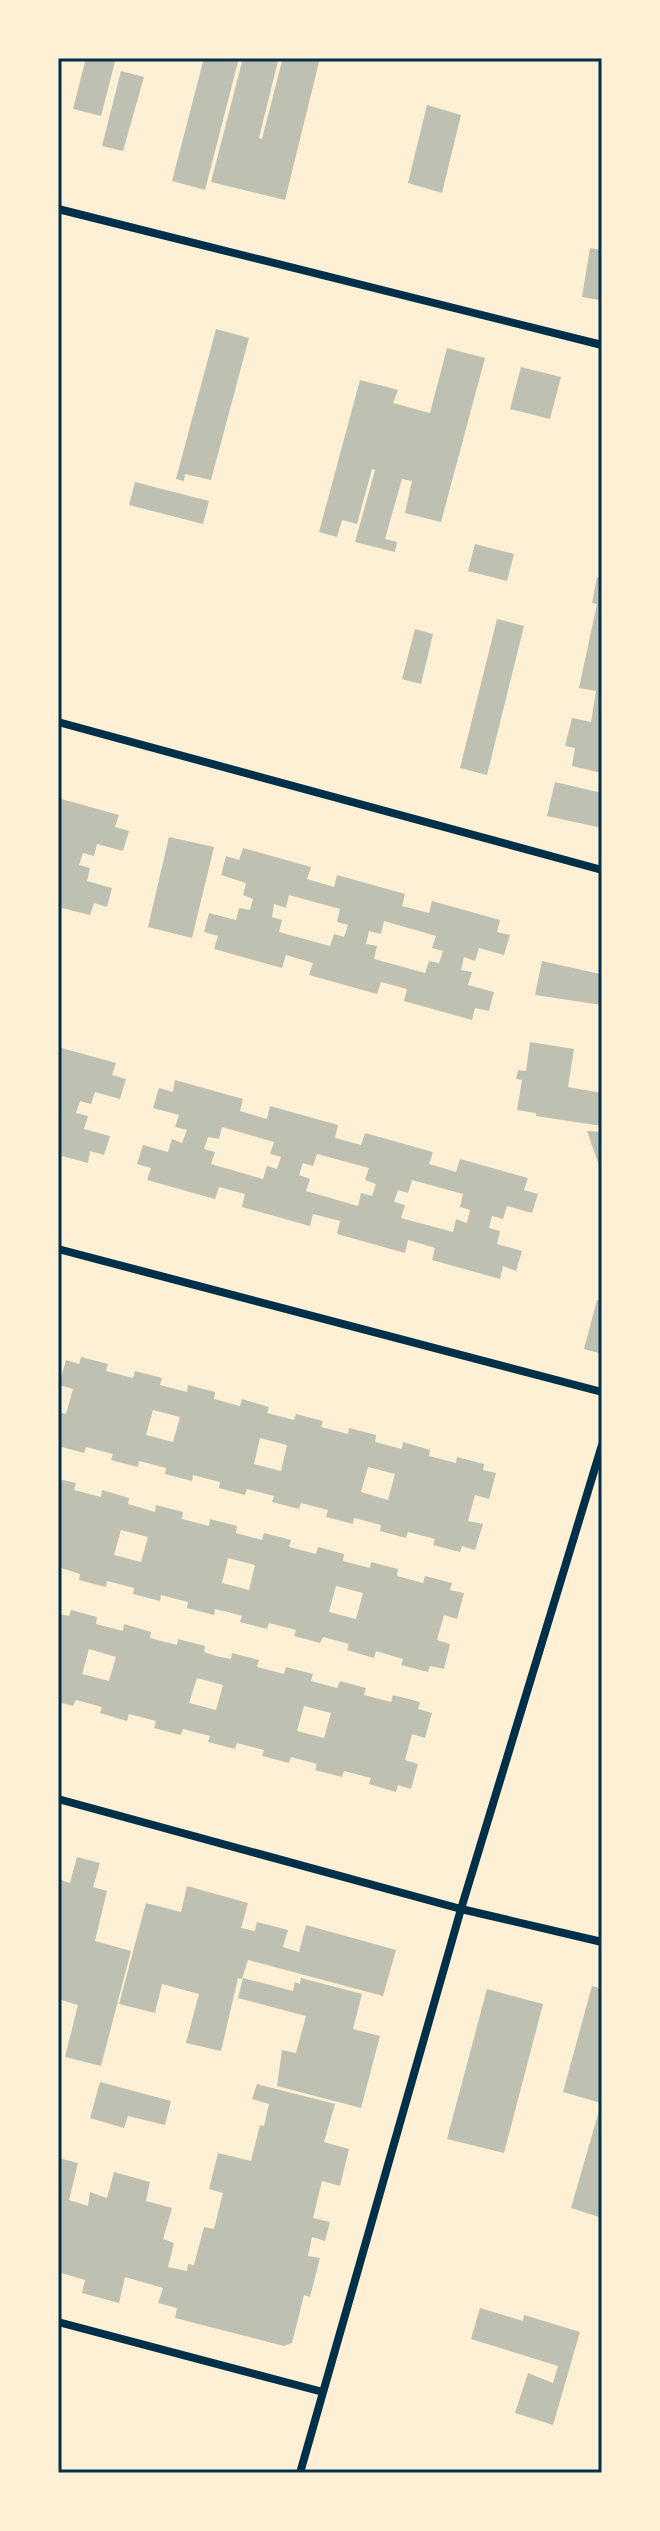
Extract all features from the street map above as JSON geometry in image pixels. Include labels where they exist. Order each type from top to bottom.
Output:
[{"type":"street","points":[[58,209],[602,345]]},
{"type":"street","points":[[58,722],[602,870]]},
{"type":"street","points":[[58,1249],[602,1392]]},
{"type":"street","points":[[300,2473],[461,1909],[602,1445]]},
{"type":"street","points":[[58,1799],[461,1909],[602,1942]]},
{"type":"street","points":[[58,2322],[323,2392]]},
{"type":"building","points":[[86,58],[116,58],[101,116],[73,109]]},
{"type":"building","points":[[204,58],[239,58],[205,190],[172,181]]},
{"type":"building","points":[[243,58],[320,58],[285,200],[211,182]],"holes":[[[278,61],[282,61],[262,139],[259,138]]]},
{"type":"building","points":[[121,71],[144,77],[123,151],[102,146]]},
{"type":"building","points":[[427,105],[461,115],[442,193],[408,183]]},
{"type":"building","points":[[590,248],[602,250],[599,300],[582,297]]},
{"type":"building","points":[[216,329],[249,338],[211,480],[185,474],[184,481],[176,479]]},
{"type":"building","points":[[447,348],[485,358],[441,522],[405,513],[412,481],[402,479],[385,539],[397,542],[395,552],[355,542],[375,470],[372,469],[357,524],[342,520],[337,537],[319,532],[360,380],[398,390],[393,403],[430,413]]},
{"type":"building","points":[[521,367],[561,377],[550,419],[510,409]]},
{"type":"building","points":[[135,482],[209,501],[203,524],[129,505]]},
{"type":"building","points":[[475,544],[514,554],[507,581],[468,571]]},
{"type":"building","points":[[597,577],[602,578],[602,773],[572,766],[575,748],[565,746],[572,718],[591,722],[596,691],[579,688],[597,604],[592,603]]},
{"type":"building","points":[[497,619],[524,626],[487,775],[460,768]]},
{"type":"building","points":[[415,629],[433,634],[421,684],[402,679]]},
{"type":"building","points":[[555,782],[602,793],[602,828],[547,816]]},
{"type":"building","points":[[58,798],[119,815],[115,827],[129,831],[123,851],[97,844],[94,856],[83,853],[79,865],[90,868],[87,881],[112,888],[107,907],[94,903],[90,915],[58,907],[61,846],[58,846]]},
{"type":"building","points":[[169,837],[214,847],[192,938],[148,927]]},
{"type":"building","points":[[243,848],[311,867],[307,879],[334,887],[337,875],[405,894],[402,906],[429,913],[432,901],[500,920],[497,932],[510,935],[504,955],[479,948],[475,961],[464,957],[461,970],[472,972],[468,985],[494,992],[489,1011],[475,1008],[472,1020],[404,1001],[407,989],[381,982],[377,994],[309,975],[313,963],[286,955],[282,968],[214,949],[218,936],[204,932],[209,913],[236,920],[239,908],[250,910],[253,899],[243,895],[246,883],[221,875],[226,856],[239,860]],"holes":[[[289,895],[340,909],[337,922],[348,925],[344,937],[334,934],[330,946],[279,932],[282,920],[272,917],[274,904],[286,908]],[[384,921],[436,936],[432,948],[443,951],[439,963],[429,961],[425,973],[374,959],[377,946],[366,944],[369,931],[381,934]]]},
{"type":"building","points":[[542,961],[600,974],[602,1005],[535,995]]},
{"type":"building","points":[[530,1042],[574,1049],[568,1087],[602,1093],[602,1126],[517,1110],[522,1080],[516,1079],[518,1070],[526,1071]]},
{"type":"building","points":[[58,1047],[116,1063],[112,1075],[126,1079],[120,1099],[95,1092],[91,1104],[80,1101],[76,1113],[88,1116],[84,1129],[110,1136],[104,1155],[90,1151],[88,1163],[58,1155]]},
{"type":"building","points":[[175,1080],[243,1099],[240,1111],[267,1119],[270,1106],[338,1125],[335,1138],[361,1145],[365,1133],[433,1152],[429,1164],[456,1172],[460,1159],[528,1178],[524,1190],[538,1194],[532,1213],[507,1206],[503,1219],[492,1216],[489,1228],[500,1231],[497,1244],[522,1251],[516,1271],[503,1266],[500,1279],[432,1260],[435,1248],[408,1240],[405,1253],[337,1234],[340,1221],[313,1214],[310,1226],[242,1207],[245,1194],[219,1187],[215,1199],[147,1180],[151,1168],[137,1164],[143,1145],[168,1152],[172,1139],[182,1143],[187,1130],[175,1127],[179,1115],[153,1108],[159,1088],[173,1092]],"holes":[[[222,1127],[274,1142],[270,1154],[281,1157],[277,1169],[267,1166],[263,1179],[211,1164],[215,1152],[204,1149],[208,1137],[219,1139]],[[317,1154],[369,1168],[365,1180],[376,1184],[372,1196],[361,1193],[358,1206],[306,1191],[310,1179],[299,1175],[303,1163],[313,1166]],[[412,1180],[463,1194],[460,1207],[470,1210],[467,1223],[456,1219],[453,1232],[401,1218],[405,1205],[394,1202],[398,1190],[408,1193]]]},
{"type":"building","points":[[587,1131],[602,1132],[602,1174]]},
{"type":"building","points":[[597,1300],[602,1301],[602,1354],[584,1349]]},
{"type":"building","points":[[81,1357],[108,1364],[106,1371],[133,1378],[135,1371],[162,1378],[160,1385],[187,1392],[188,1385],[215,1392],[214,1399],[240,1406],[242,1399],[269,1407],[267,1413],[294,1420],[296,1414],[323,1421],[321,1427],[348,1434],[349,1428],[376,1435],[375,1442],[402,1449],[403,1442],[430,1450],[429,1456],[456,1463],[457,1457],[484,1464],[483,1470],[496,1473],[489,1499],[475,1495],[468,1521],[483,1524],[475,1550],[462,1546],[460,1552],[433,1545],[435,1539],[408,1532],[406,1538],[380,1531],[381,1525],[354,1518],[353,1524],[326,1517],[328,1510],[301,1503],[299,1509],[272,1502],[274,1496],[247,1489],[245,1495],[219,1488],[220,1482],[193,1475],[192,1481],[165,1474],[166,1468],[139,1461],[138,1467],[111,1460],[113,1454],[86,1447],[84,1453],[58,1446],[58,1412],[66,1414],[73,1389],[59,1385],[66,1360],[79,1364]],"holes":[[[153,1410],[180,1417],[173,1442],[146,1435]],[[260,1438],[287,1445],[281,1471],[254,1464]],[[368,1467],[395,1474],[388,1500],[361,1492]]]},
{"type":"building","points":[[58,1479],[76,1483],[74,1490],[101,1497],[102,1490],[129,1498],[128,1504],[155,1512],[156,1505],[183,1512],[182,1519],[209,1526],[210,1519],[237,1526],[236,1533],[262,1540],[264,1533],[291,1540],[289,1547],[316,1554],[318,1547],[344,1554],[343,1561],[370,1568],[371,1562],[398,1569],[397,1576],[423,1583],[425,1576],[452,1583],[450,1590],[464,1593],[457,1619],[444,1615],[437,1640],[450,1644],[444,1669],[430,1666],[428,1672],[401,1665],[403,1659],[376,1651],[374,1658],[347,1650],[349,1644],[323,1637],[320,1643],[294,1636],[296,1630],[269,1623],[267,1629],[240,1622],[242,1616],[228,1612],[215,1609],[214,1615],[187,1608],[188,1602],[161,1595],[160,1601],[133,1594],[134,1588],[107,1581],[106,1587],[79,1580],[80,1574],[58,1567]],"holes":[[[121,1530],[148,1537],[141,1562],[114,1555]],[[228,1558],[255,1565],[249,1590],[222,1583]],[[336,1586],[363,1593],[356,1619],[329,1612]]]},
{"type":"building","points":[[71,1610],[97,1617],[96,1624],[123,1631],[124,1624],[151,1632],[150,1638],[177,1645],[178,1639],[205,1646],[204,1652],[216,1656],[231,1659],[232,1653],[259,1660],[257,1667],[284,1674],[286,1667],[313,1674],[311,1681],[337,1688],[340,1681],[366,1688],[364,1695],[391,1702],[393,1695],[420,1702],[418,1709],[432,1713],[425,1738],[412,1734],[405,1760],[418,1764],[411,1789],[398,1785],[396,1792],[369,1784],[371,1778],[344,1771],[342,1777],[315,1770],[317,1764],[291,1757],[289,1763],[262,1756],[264,1750],[237,1743],[235,1749],[208,1742],[210,1736],[183,1729],[181,1735],[154,1728],[156,1721],[129,1714],[127,1721],[100,1713],[102,1707],[76,1700],[73,1706],[58,1702],[58,1614],[69,1616]],"holes":[[[89,1649],[116,1657],[109,1681],[82,1674]],[[197,1678],[223,1685],[216,1710],[189,1703]],[[304,1706],[331,1713],[324,1738],[297,1731]]]},
{"type":"building","points":[[77,1857],[100,1863],[93,1887],[107,1891],[95,1941],[131,1951],[101,2066],[65,2057],[78,2005],[58,1999],[58,1879],[70,1883]]},
{"type":"building","points":[[187,1886],[248,1903],[241,1928],[255,1931],[257,1922],[288,1930],[283,1947],[299,1952],[306,1925],[396,1950],[383,1996],[248,1960],[242,1979],[238,1978],[221,2051],[186,2043],[199,1994],[162,1984],[155,2013],[119,2004],[146,1903],[181,1912]]},
{"type":"building","points":[[243,1978],[293,1991],[295,1982],[300,1984],[301,1978],[362,1994],[353,2029],[380,2036],[361,2108],[277,2086],[282,2050],[296,2053],[306,2016],[238,1998]]},
{"type":"building","points":[[592,1986],[602,1989],[601,2103],[563,2092]]},
{"type":"building","points":[[487,1989],[543,2004],[504,2153],[447,2139]]},
{"type":"building","points":[[100,2082],[171,2101],[165,2125],[128,2116],[124,2128],[90,2118]]},
{"type":"building","points":[[257,2084],[335,2104],[324,2142],[349,2149],[340,2186],[322,2181],[313,2218],[330,2222],[325,2241],[312,2237],[308,2256],[320,2258],[310,2297],[304,2295],[292,2343],[284,2346],[175,2318],[177,2308],[158,2303],[163,2288],[125,2277],[119,2303],[82,2293],[85,2280],[58,2272],[58,2158],[78,2163],[69,2200],[88,2206],[90,2192],[107,2198],[114,2172],[150,2182],[146,2201],[172,2208],[163,2239],[174,2243],[168,2267],[187,2271],[188,2264],[194,2265],[204,2227],[214,2229],[223,2193],[209,2189],[218,2153],[251,2161],[260,2125],[264,2126],[269,2104],[252,2099]]},
{"type":"building","points":[[602,2104],[602,2218],[571,2208]]},
{"type":"building","points":[[480,2308],[523,2321],[524,2315],[580,2332],[553,2425],[515,2413],[528,2373],[553,2383],[558,2366],[471,2339]]}]
